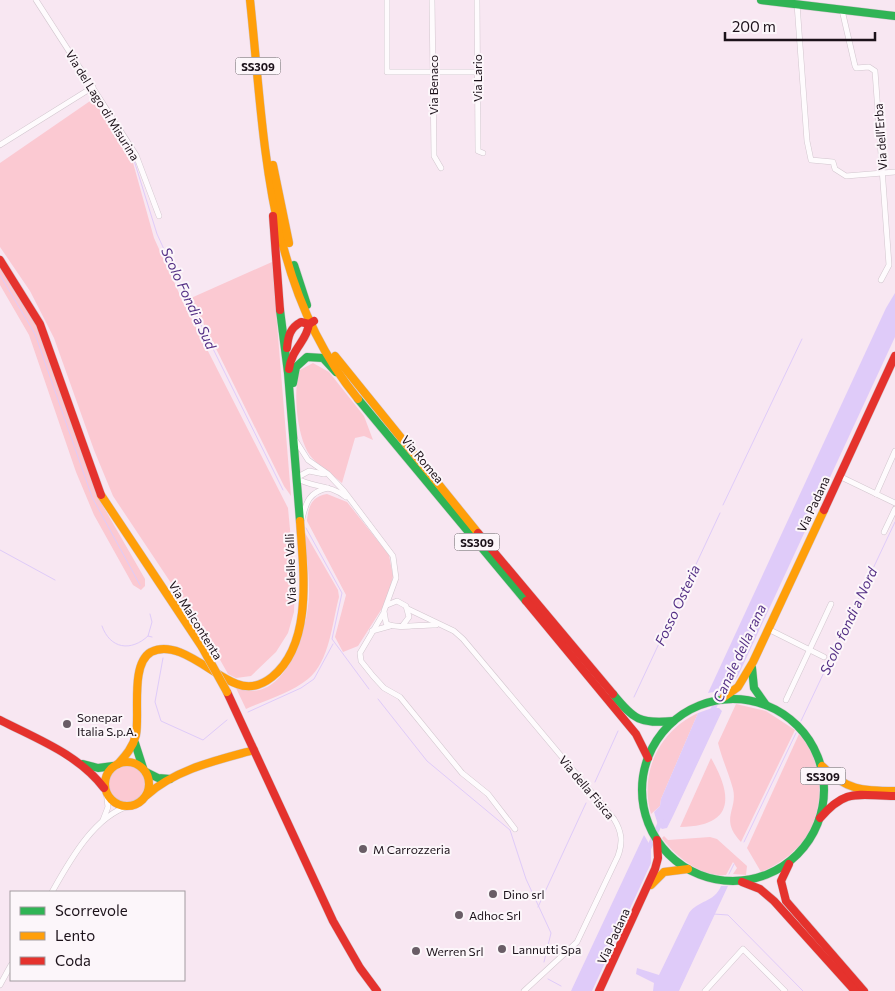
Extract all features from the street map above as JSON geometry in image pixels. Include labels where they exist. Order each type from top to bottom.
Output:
[{"type":"main road","name":"Via Romea","points":[[250,0],[273,204],[290,273],[312,323],[342,379],[636,734],[648,758]]},
{"type":"main road","points":[[761,0],[895,16]]},
{"type":"main road","name":"Via Romea","points":[[265,132],[292,258],[312,323],[338,361],[364,395],[626,710],[647,723],[673,721]]},
{"type":"main road","name":"Via delle Valli","points":[[144,770],[136,751],[135,739],[140,702],[138,670],[145,657],[156,650],[174,649],[238,685],[250,688],[260,686],[269,680],[287,657],[300,625],[304,585],[273,204]]},
{"type":"main road","name":"Via Malcontenta","points":[[0,260],[40,324],[88,461],[104,499],[202,647],[227,692],[332,924],[357,965],[378,991]]},
{"type":"main road","name":"Via delle Valli","points":[[285,357],[291,328],[301,322],[312,323],[291,356],[288,373]]},
{"type":"main road","name":"Via delle Valli","points":[[291,407],[296,367],[307,357],[323,358],[342,379]]},
{"type":"main road","name":"Via Padana","points":[[722,699],[738,687],[752,662],[894,361]]},
{"type":"main road","points":[[752,662],[751,680],[754,688],[766,705]]},
{"type":"main road","name":"SS309","points":[[791,860],[764,876],[737,880],[717,879],[688,869],[668,853],[657,840],[648,823],[643,804],[642,786],[648,758],[658,738],[673,721],[701,704],[722,699],[749,699],[785,715],[802,730],[814,748],[822,766],[824,793],[820,818],[807,842],[791,860],[781,881],[786,901],[864,991]]},
{"type":"main road","points":[[0,720],[76,762],[96,778],[113,801],[129,806],[143,799],[156,787],[213,760],[254,750]]},
{"type":"main road","name":"Via delle Valli","points":[[117,764],[129,753],[135,739]]},
{"type":"main road","points":[[76,762],[98,768],[130,762],[158,778],[178,778]]},
{"type":"main road","points":[[106,791],[104,785],[106,776],[117,764]]},
{"type":"main road","points":[[822,766],[842,786],[865,790],[895,791]]},
{"type":"main road","points":[[143,799],[149,785],[144,770]]},
{"type":"main road","points":[[820,818],[839,798],[852,794],[895,796]]},
{"type":"main road","name":"Via Padana","points":[[599,991],[647,891],[658,858],[657,840]]},
{"type":"main road","name":"Via Padana","points":[[647,891],[664,872],[688,869]]},
{"type":"main road","name":"SS309","points":[[737,880],[760,889],[774,900],[855,991]]},
{"type":"street","name":"Via del Lago di Misurina","points":[[36,0],[139,161],[159,216]]},
{"type":"street","points":[[387,0],[387,72],[478,72]]},
{"type":"street","name":"Via Benaco","points":[[432,0],[434,156],[441,168]]},
{"type":"street","name":"Via Lario","points":[[478,0],[478,151],[483,153]]},
{"type":"street","points":[[797,4],[810,160],[833,162],[835,169],[846,176],[895,172]]},
{"type":"street","name":"Via dell'Erba","points":[[842,10],[856,68],[869,67],[874,71],[889,265],[881,280]]},
{"type":"street","points":[[0,144],[93,87]]},
{"type":"street","points":[[293,436],[308,460],[334,480],[393,556],[396,571],[394,588],[387,606],[360,652],[361,661],[384,688],[400,697],[462,773],[488,794],[514,829]]},
{"type":"street","points":[[876,494],[895,451]]},
{"type":"street","points":[[296,478],[306,472],[315,472],[334,480]]},
{"type":"street","points":[[839,476],[895,503]]},
{"type":"street","points":[[296,478],[310,485],[330,488],[350,500]]},
{"type":"street","points":[[300,524],[310,496],[319,490],[330,488]]},
{"type":"street","points":[[884,532],[895,509]]},
{"type":"street","name":"Via della Fisica","points":[[394,588],[408,610],[454,631],[463,638],[614,820],[621,837],[618,856],[581,936],[568,952],[524,991]]},
{"type":"street","points":[[387,606],[394,602],[402,602]]},
{"type":"street","points":[[786,700],[831,604]]},
{"type":"street","points":[[403,625],[409,617],[408,610]]},
{"type":"street","points":[[383,613],[385,621],[391,626]]},
{"type":"street","points":[[372,632],[391,626],[441,625]]},
{"type":"street","points":[[768,629],[824,657]]},
{"type":"street","points":[[102,823],[108,807],[106,791]]},
{"type":"street","points":[[53,891],[75,853],[114,812],[129,806]]},
{"type":"street","points":[[704,991],[743,950],[785,991]]},
{"type":"street","points":[[0,985],[10,967]]},
{"type":"shaded area","points":[[93,99],[132,159],[154,238],[184,304],[288,508],[295,583],[294,612],[288,633],[276,652],[251,676],[236,678],[228,674],[209,640],[113,496],[94,450],[54,338],[30,291],[0,247],[0,163]]},
{"type":"shaded area","points":[[272,262],[291,496],[284,486],[191,298]]},
{"type":"shaded area","points":[[0,266],[37,326],[99,499],[145,579],[145,586],[141,590],[133,585],[94,515],[76,472],[29,335],[0,285]]},
{"type":"shaded area","points":[[313,363],[329,372],[364,416],[373,440],[364,436],[355,438],[342,483],[313,459],[303,441],[300,429],[296,403],[298,379],[300,370]]},
{"type":"shaded area","points":[[327,494],[347,502],[389,555],[393,576],[388,599],[358,646],[343,652],[335,637],[346,595],[307,521],[308,511],[314,500]]},
{"type":"shaded area","points":[[304,531],[338,590],[339,597],[326,652],[315,671],[301,684],[246,709],[236,688],[256,691],[271,685],[290,663],[303,632],[309,602]]},
{"type":"shaded area","points":[[736,704],[766,711],[795,730],[741,842],[731,827],[733,789],[718,743]]},
{"type":"shaded area","points":[[698,713],[661,799],[660,806],[651,814],[648,799],[648,783],[655,755],[673,731],[684,721]]},
{"type":"shaded area","points":[[799,734],[815,761],[819,791],[818,807],[807,836],[797,848],[780,862],[761,872],[747,848]]},
{"type":"shaded area","points":[[711,758],[723,786],[724,807],[719,815],[710,821],[680,827]]},
{"type":"shaded area","points":[[126,764],[139,770],[145,783],[139,796],[126,802],[113,796],[107,783],[113,770]]},
{"type":"shaded area","points":[[664,836],[668,840],[710,837],[717,839],[747,866],[746,875],[733,874],[737,868],[733,862],[726,875],[707,873],[698,869],[674,852],[662,838]]},
{"type":"water","points":[[895,293],[895,337],[738,676],[726,690],[708,693],[886,308]]},
{"type":"water","points":[[712,708],[719,708],[722,711],[667,828],[662,829],[658,825],[654,812],[660,806],[661,799],[698,713]]},
{"type":"water","points":[[644,835],[651,847],[651,863],[592,991],[571,991]]},
{"type":"water","points":[[721,886],[728,886],[679,991],[653,991],[654,983],[636,974],[637,968],[659,975],[689,913],[714,896]]},
{"type":"waterway","name":"Scolo Fondi a Sud","points":[[99,103],[133,157],[157,234],[283,490]]},
{"type":"waterway","points":[[0,275],[35,334],[92,497],[140,585]]},
{"type":"waterway","name":"Fosso Osteria","points":[[723,505],[802,339]]},
{"type":"waterway","name":"Fosso Osteria","points":[[634,697],[720,513]]},
{"type":"waterway","name":"Scolo fondi a Nord","points":[[801,721],[895,522]]},
{"type":"waterway","name":"Scolo Fondi a Sud","points":[[306,528],[342,593],[332,639],[369,689]]},
{"type":"waterway","points":[[0,550],[55,580]]},
{"type":"waterway","points":[[150,614],[152,622],[148,636],[152,637]]},
{"type":"waterway","points":[[102,626],[110,640],[122,646],[135,644],[148,636]]},
{"type":"waterway","points":[[248,712],[301,688],[314,679],[333,644]]},
{"type":"waterway","points":[[163,658],[155,702],[161,721],[203,740],[227,720]]},
{"type":"waterway","name":"Canale della rana","points":[[711,714],[724,685]]},
{"type":"waterway","name":"Scolo Fondi a Sud","points":[[378,699],[427,761],[510,830],[526,879],[551,933],[544,962]]},
{"type":"waterway","name":"Fosso Osteria","points":[[595,782],[618,731]]},
{"type":"waterway","name":"Scolo fondi a Nord","points":[[744,842],[796,733]]},
{"type":"waterway","name":"Fosso Osteria","points":[[538,907],[586,803]]},
{"type":"waterway","name":"Canale della rana","points":[[648,850],[661,821]]},
{"type":"waterway","name":"Scolo fondi a Nord","points":[[729,874],[734,864]]},
{"type":"waterway","points":[[713,914],[728,915],[803,991]]},
{"type":"waterway","name":"Scolo Fondi a Sud","points":[[548,979],[561,986]]},
{"type":"traffic: fast","points":[[761,0],[895,16]]},
{"type":"traffic: fast","points":[[294,265],[307,305]]},
{"type":"traffic: fast","points":[[280,310],[288,373],[300,521]]},
{"type":"traffic: fast","points":[[293,383],[296,367],[307,357],[323,358],[336,372]]},
{"type":"traffic: fast","points":[[358,399],[526,601]]},
{"type":"traffic: fast","points":[[752,668],[754,688],[766,705]]},
{"type":"traffic: fast","points":[[613,694],[627,710],[638,718],[653,722],[673,721]]},
{"type":"traffic: fast","points":[[742,699],[768,706],[784,714],[803,732],[817,755],[824,781],[824,790],[824,799],[817,825],[809,841],[791,860],[784,866],[759,877],[742,881],[724,881],[698,874],[682,866],[657,841],[649,825],[644,808],[642,781],[649,755],[657,739],[682,714],[698,706],[715,701],[742,699]]},
{"type":"traffic: fast","points":[[135,743],[143,768]]},
{"type":"traffic: fast","points":[[83,764],[98,768],[113,766]]},
{"type":"traffic: fast","points":[[146,772],[158,778],[170,779]]},
{"type":"traffic: slow","points":[[250,0],[266,158],[287,260],[304,309],[327,355],[358,399]]},
{"type":"traffic: slow","points":[[273,165],[289,243]]},
{"type":"traffic: slow","points":[[335,356],[478,533]]},
{"type":"traffic: slow","points":[[101,495],[202,647]]},
{"type":"traffic: slow","points":[[724,697],[738,687],[753,662],[824,510]]},
{"type":"traffic: slow","points":[[118,764],[135,739],[140,667],[144,658],[151,652],[161,649],[184,654],[228,680],[247,686],[260,684],[268,680],[285,662],[295,645],[303,604],[304,582],[300,521]]},
{"type":"traffic: slow","points":[[202,647],[227,692]]},
{"type":"traffic: slow","points":[[147,795],[171,778],[198,766],[254,750]]},
{"type":"traffic: slow","points":[[123,762],[131,762],[143,768],[149,784],[143,800],[131,806],[123,806],[111,800],[105,788],[105,780],[111,768],[123,762]]},
{"type":"traffic: slow","points":[[822,766],[839,780],[855,788],[895,791]]},
{"type":"traffic: slow","points":[[651,885],[664,872],[688,869]]},
{"type":"traffic: jam","points":[[273,216],[280,310]]},
{"type":"traffic: jam","points":[[0,260],[40,324],[101,495]]},
{"type":"traffic: jam","points":[[287,348],[289,336],[294,327],[301,322],[309,324],[314,321]]},
{"type":"traffic: jam","points":[[289,369],[293,356],[308,330],[309,324]]},
{"type":"traffic: jam","points":[[824,510],[895,356]]},
{"type":"traffic: jam","points":[[478,533],[613,694]]},
{"type":"traffic: jam","points":[[526,601],[636,734],[648,758]]},
{"type":"traffic: jam","points":[[227,692],[333,921],[360,968],[377,991]]},
{"type":"traffic: jam","points":[[0,720],[56,748],[82,766],[104,788]]},
{"type":"traffic: jam","points":[[820,818],[829,808],[846,797],[854,795],[895,796]]},
{"type":"traffic: jam","points":[[599,991],[655,869],[658,858],[657,840]]},
{"type":"traffic: jam","points":[[789,864],[781,881],[786,901],[864,991]]},
{"type":"traffic: jam","points":[[742,882],[760,889],[774,901],[855,991]]},
{"type":"place","name":"Sonepar Italia S.p.A.","points":[[67,724]]},
{"type":"place","name":"M Carrozzeria","points":[[363,849]]},
{"type":"place","name":"Dino srl","points":[[493,894]]},
{"type":"place","name":"Adhoc Srl","points":[[459,915]]},
{"type":"place","name":"Lannutti Spa","points":[[502,949]]},
{"type":"place","name":"Werren Srl","points":[[416,951]]}]
